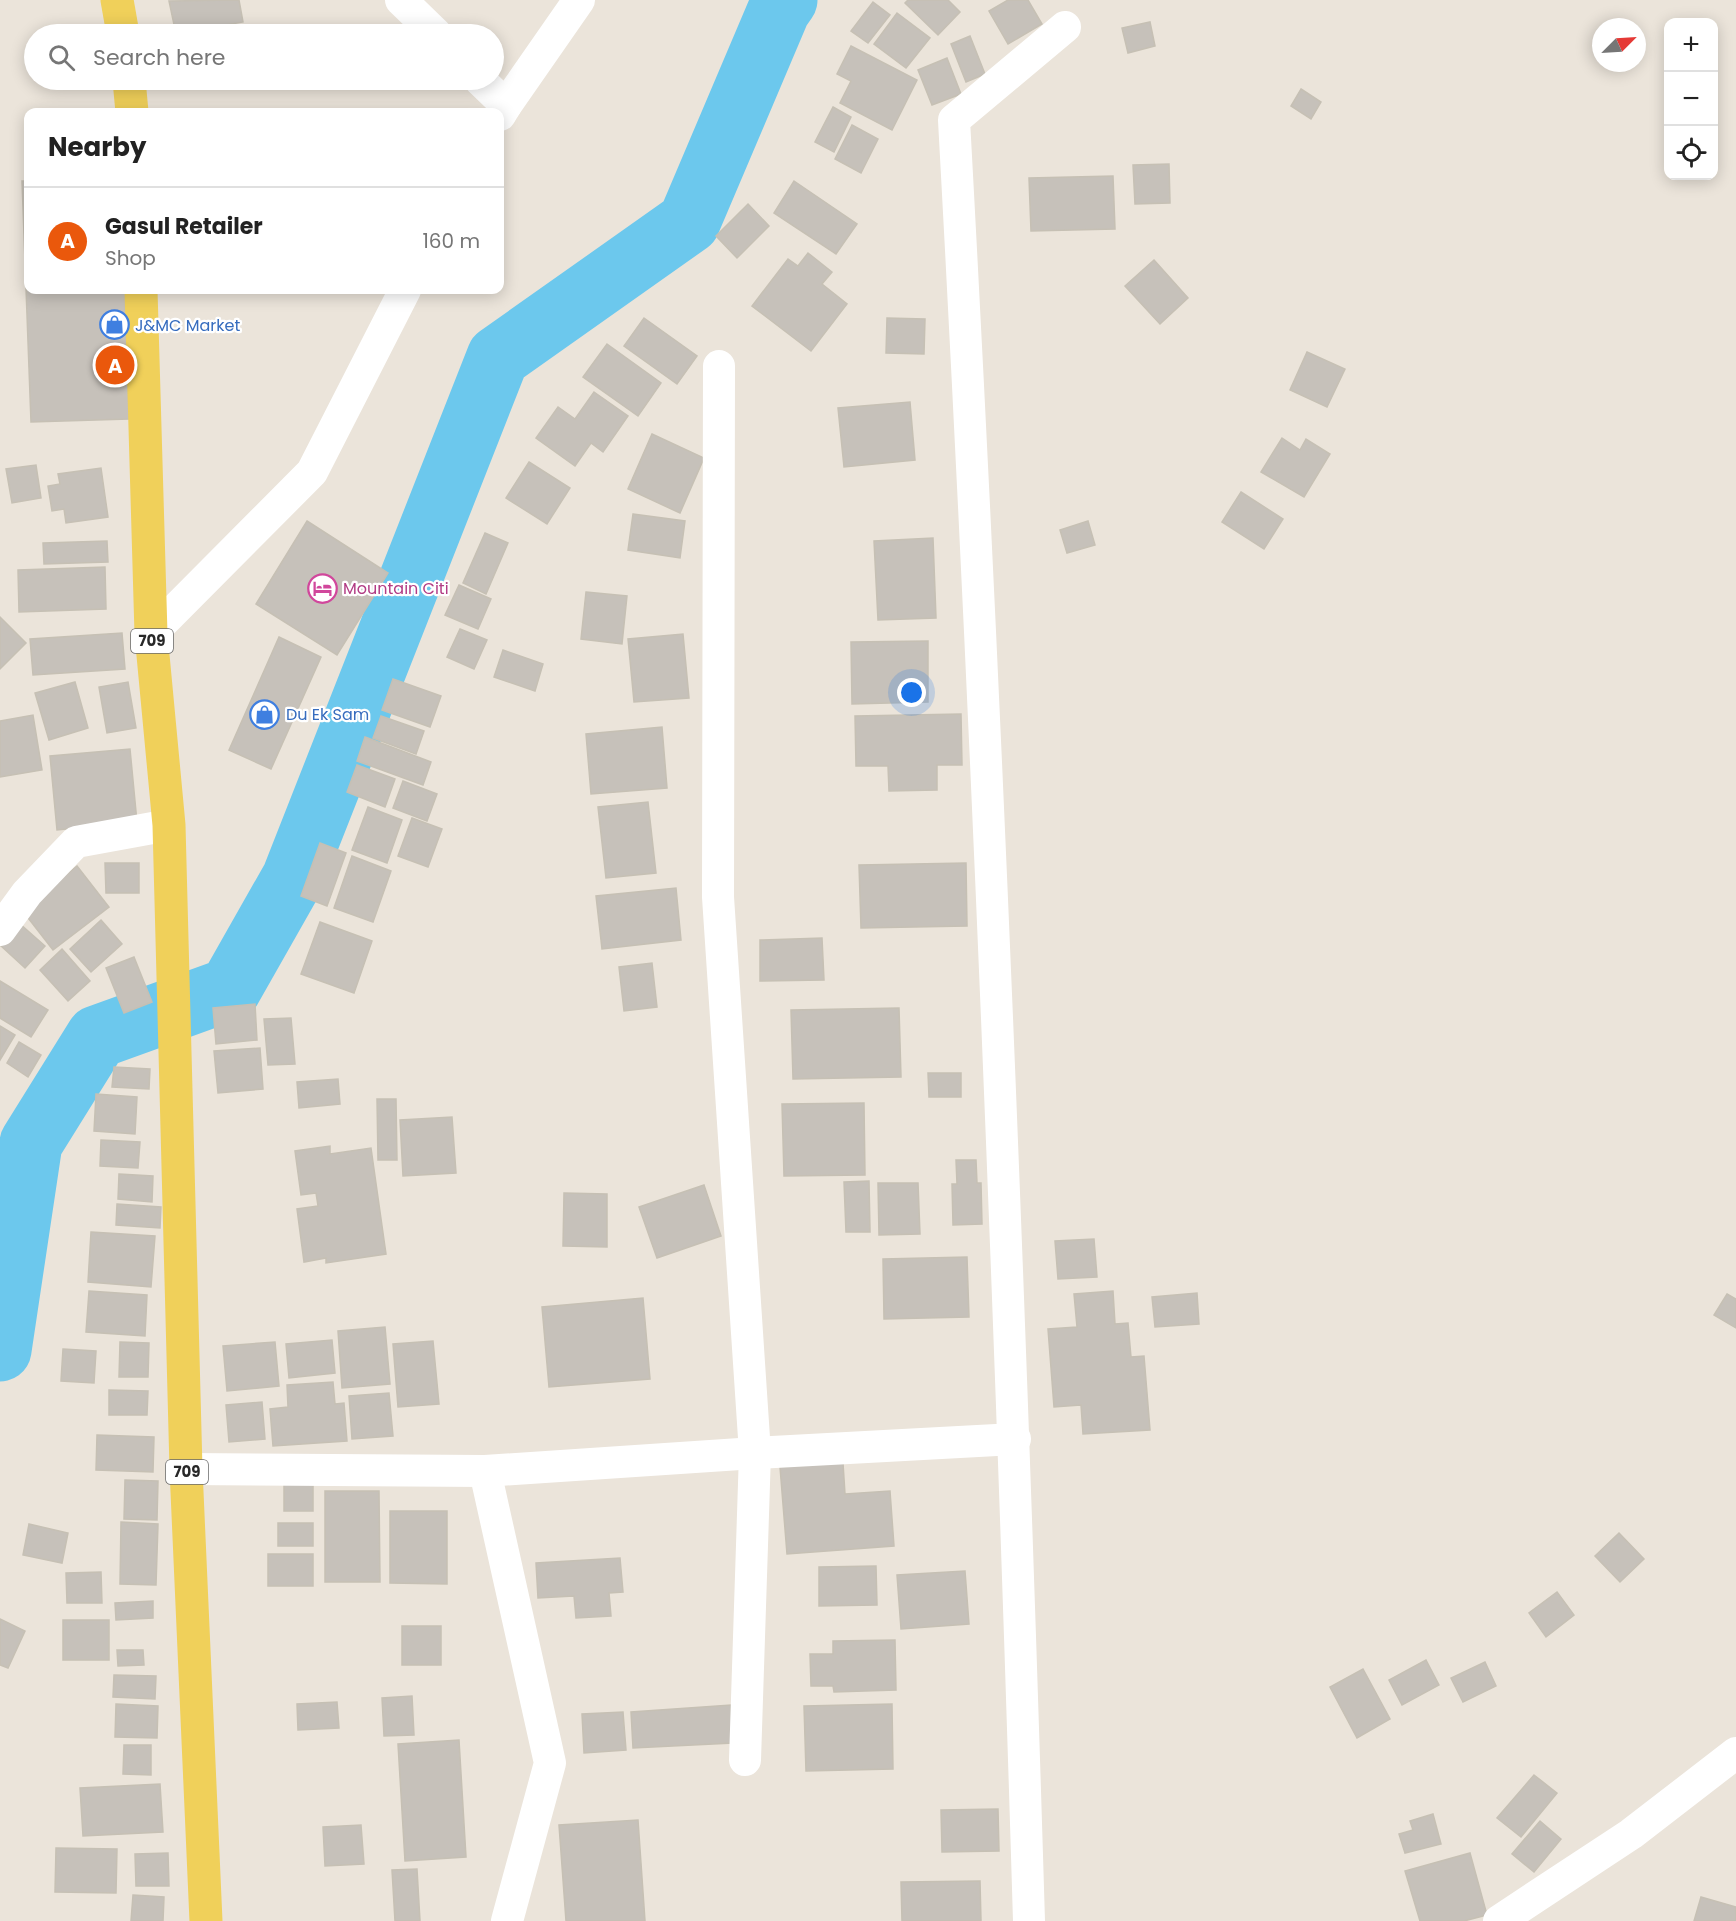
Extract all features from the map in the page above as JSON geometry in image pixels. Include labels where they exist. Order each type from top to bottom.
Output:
[{"type":"main road","points":[[117,0],[121,24]]},
{"type":"main road","points":[[130,90],[132,108]]},
{"type":"main road","name":"709","points":[[141,294],[151,634],[169,825],[186,1469],[206,1921]]},
{"type":"street","points":[[401,0],[425,24]]},
{"type":"street","points":[[504,109],[579,0]]},
{"type":"street","points":[[1029,1921],[1015,1439],[977,543],[954,120],[1065,27]]},
{"type":"street","points":[[488,90],[501,108]]},
{"type":"street","points":[[151,634],[312,472],[403,294]]},
{"type":"street","points":[[719,366],[718,897],[755,1453],[745,1760]]},
{"type":"street","points":[[0,930],[27,893],[76,842],[169,825]]},
{"type":"street","points":[[186,1469],[485,1471],[1015,1439]]},
{"type":"street","points":[[485,1471],[550,1764],[507,1921]]},
{"type":"street","points":[[1499,1921],[1631,1834],[1736,1753]]},
{"type":"building","points":[[239,0],[243,22],[174,24],[169,1]]},
{"type":"building","points":[[908,0],[948,0],[960,12],[938,35],[905,3]]},
{"type":"building","points":[[1008,0],[1028,0],[1042,24],[1008,44],[989,11]]},
{"type":"building","points":[[873,2],[890,15],[868,43],[851,31]]},
{"type":"building","points":[[897,13],[930,38],[906,68],[874,44]]},
{"type":"building","points":[[1150,22],[1155,46],[1128,53],[1122,28]]},
{"type":"building","points":[[970,36],[985,74],[966,82],[951,44]]},
{"type":"building","points":[[851,46],[917,80],[892,130],[840,103],[851,81],[837,74]]},
{"type":"building","points":[[947,58],[961,94],[932,105],[918,70]]},
{"type":"building","points":[[1301,89],[1321,102],[1311,119],[1291,106]]},
{"type":"building","points":[[833,107],[851,117],[834,152],[815,142]]},
{"type":"building","points":[[852,125],[878,139],[861,173],[835,159]]},
{"type":"building","points":[[1169,164],[1170,203],[1135,204],[1133,165]]},
{"type":"building","points":[[1113,176],[1115,229],[1031,231],[1029,178]]},
{"type":"building","points":[[22,181],[24,181],[24,235]]},
{"type":"building","points":[[794,181],[857,224],[836,254],[774,213]]},
{"type":"building","points":[[748,204],[769,226],[737,258],[716,236]]},
{"type":"building","points":[[808,253],[832,272],[822,284],[847,304],[811,351],[752,306],[788,259],[798,266]]},
{"type":"building","points":[[1154,260],[1188,298],[1160,324],[1125,286]]},
{"type":"building","points":[[26,294],[124,294],[129,419],[31,422]]},
{"type":"building","points":[[644,318],[697,356],[677,384],[624,346]]},
{"type":"building","points":[[887,318],[925,319],[924,354],[886,353]]},
{"type":"building","points":[[607,344],[661,383],[638,416],[583,377]]},
{"type":"building","points":[[1307,352],[1345,369],[1327,407],[1290,390]]},
{"type":"building","points":[[594,392],[628,416],[603,452],[591,443],[575,466],[536,438],[558,407],[575,419]]},
{"type":"building","points":[[910,402],[915,460],[844,467],[838,408]]},
{"type":"building","points":[[652,434],[704,458],[680,513],[628,489]]},
{"type":"building","points":[[1282,438],[1300,450],[1306,439],[1330,454],[1304,497],[1261,472]]},
{"type":"building","points":[[529,462],[570,488],[547,524],[506,498]]},
{"type":"building","points":[[36,465],[41,498],[12,503],[6,469]]},
{"type":"building","points":[[101,468],[108,517],[66,523],[64,509],[52,511],[48,486],[60,484],[58,474]]},
{"type":"building","points":[[1241,492],[1283,519],[1264,549],[1222,522]]},
{"type":"building","points":[[633,514],[685,521],[680,558],[628,550]]},
{"type":"building","name":"Mountain Citi","points":[[307,521],[388,573],[337,655],[256,604]]},
{"type":"building","points":[[1088,521],[1095,545],[1067,553],[1060,530]]},
{"type":"building","points":[[485,533],[508,543],[486,594],[463,583]]},
{"type":"building","points":[[933,538],[936,618],[878,620],[874,541]]},
{"type":"building","points":[[107,541],[108,562],[44,564],[43,543]]},
{"type":"building","points":[[105,567],[106,609],[19,612],[18,570]]},
{"type":"building","points":[[459,585],[491,599],[478,629],[445,615]]},
{"type":"building","points":[[586,592],[627,596],[622,644],[581,639]]},
{"type":"building","points":[[0,617],[26,643],[0,669]]},
{"type":"building","points":[[460,629],[487,640],[474,669],[447,657]]},
{"type":"building","points":[[122,633],[125,669],[33,675],[30,639]]},
{"type":"building","points":[[683,634],[689,698],[634,702],[628,639]]},
{"type":"building","points":[[279,637],[321,657],[271,769],[229,750]]},
{"type":"building","points":[[928,641],[928,702],[852,704],[851,642]]},
{"type":"building","points":[[503,650],[543,664],[535,691],[494,677]]},
{"type":"building","points":[[393,679],[441,696],[430,727],[382,710]]},
{"type":"building","points":[[75,682],[88,728],[49,740],[35,693]]},
{"type":"building","points":[[128,682],[136,728],[107,733],[99,687]]},
{"type":"building","points":[[961,714],[962,765],[937,765],[937,790],[889,791],[888,766],[856,766],[855,716]]},
{"type":"building","points":[[33,715],[42,770],[0,777],[0,721]]},
{"type":"building","points":[[381,716],[424,731],[416,754],[373,738]]},
{"type":"building","points":[[662,727],[667,788],[591,794],[586,734]]},
{"type":"building","points":[[365,737],[431,762],[423,785],[357,761]]},
{"type":"building","points":[[130,749],[137,822],[57,830],[50,756]]},
{"type":"building","points":[[357,765],[395,779],[385,807],[347,792]]},
{"type":"building","points":[[403,781],[437,794],[427,821],[393,808]]},
{"type":"building","points":[[648,802],[656,873],[606,878],[598,807]]},
{"type":"building","points":[[368,807],[402,820],[387,863],[352,850]]},
{"type":"building","points":[[412,818],[442,829],[428,867],[398,856]]},
{"type":"building","points":[[320,843],[346,853],[327,906],[301,896]]},
{"type":"building","points":[[352,856],[391,871],[373,922],[334,908]]},
{"type":"building","points":[[105,863],[139,863],[139,893],[106,893]]},
{"type":"building","points":[[966,863],[967,926],[861,928],[859,865]]},
{"type":"building","points":[[77,866],[109,907],[53,950],[22,910]]},
{"type":"building","points":[[676,888],[681,940],[602,949],[596,896]]},
{"type":"building","points":[[101,920],[122,944],[91,972],[70,949]]},
{"type":"building","points":[[320,922],[372,941],[354,993],[301,974]]},
{"type":"building","points":[[19,923],[45,946],[25,968],[0,945]]},
{"type":"building","points":[[822,938],[824,980],[760,981],[760,940]]},
{"type":"building","points":[[62,949],[90,981],[68,1001],[40,970]]},
{"type":"building","points":[[134,957],[152,1002],[124,1013],[106,968]]},
{"type":"building","points":[[652,963],[657,1007],[624,1011],[619,967]]},
{"type":"building","points":[[0,981],[48,1010],[31,1037],[0,1018]]},
{"type":"building","points":[[255,1004],[257,1040],[216,1044],[213,1008]]},
{"type":"building","points":[[899,1008],[901,1077],[793,1079],[791,1010]]},
{"type":"building","points":[[291,1018],[295,1064],[268,1065],[264,1019]]},
{"type":"building","points":[[0,1026],[15,1035],[0,1060]]},
{"type":"building","points":[[19,1042],[41,1055],[28,1077],[7,1063]]},
{"type":"building","points":[[260,1048],[263,1089],[218,1093],[214,1051]]},
{"type":"building","points":[[114,1067],[150,1069],[149,1089],[112,1087]]},
{"type":"building","points":[[928,1073],[961,1073],[961,1097],[929,1097]]},
{"type":"building","points":[[338,1079],[340,1104],[299,1108],[297,1082]]},
{"type":"building","points":[[96,1094],[137,1097],[135,1134],[94,1131]]},
{"type":"building","points":[[377,1099],[396,1099],[397,1160],[378,1160]]},
{"type":"building","points":[[864,1103],[865,1175],[784,1176],[782,1104]]},
{"type":"building","points":[[452,1117],[456,1173],[403,1176],[400,1120]]},
{"type":"building","points":[[101,1140],[140,1142],[138,1168],[100,1166]]},
{"type":"building","points":[[330,1146],[330,1154],[371,1148],[386,1254],[326,1263],[326,1258],[304,1262],[297,1209],[318,1206],[316,1193],[301,1195],[295,1151]]},
{"type":"building","points":[[956,1160],[976,1160],[977,1183],[981,1183],[982,1224],[953,1225],[952,1184],[957,1184]]},
{"type":"building","points":[[119,1174],[153,1176],[152,1202],[118,1199]]},
{"type":"building","points":[[869,1181],[870,1232],[846,1232],[844,1182]]},
{"type":"building","points":[[878,1183],[918,1183],[920,1234],[879,1235]]},
{"type":"building","points":[[704,1185],[721,1236],[657,1258],[639,1207]]},
{"type":"building","points":[[564,1193],[607,1194],[607,1247],[563,1246]]},
{"type":"building","points":[[117,1204],[161,1207],[160,1228],[116,1225]]},
{"type":"building","points":[[91,1232],[155,1236],[151,1287],[88,1282]]},
{"type":"building","points":[[1094,1239],[1097,1277],[1058,1279],[1055,1241]]},
{"type":"building","points":[[967,1257],[969,1317],[884,1319],[883,1259]]},
{"type":"building","points":[[89,1291],[147,1295],[145,1336],[86,1332]]},
{"type":"building","points":[[1113,1291],[1115,1324],[1128,1323],[1131,1357],[1144,1356],[1150,1430],[1083,1434],[1081,1405],[1054,1407],[1048,1329],[1077,1327],[1074,1294]]},
{"type":"building","points":[[1197,1293],[1199,1324],[1155,1327],[1152,1297]]},
{"type":"building","points":[[1727,1294],[1736,1299],[1736,1328],[1714,1315]]},
{"type":"building","points":[[643,1298],[650,1379],[549,1387],[542,1307]]},
{"type":"building","points":[[385,1327],[390,1384],[342,1388],[338,1331]]},
{"type":"building","points":[[332,1340],[335,1373],[289,1378],[286,1344]]},
{"type":"building","points":[[433,1341],[439,1404],[398,1407],[393,1344]]},
{"type":"building","points":[[120,1342],[149,1343],[148,1377],[119,1377]]},
{"type":"building","points":[[275,1342],[279,1386],[227,1391],[223,1346]]},
{"type":"building","points":[[63,1349],[96,1351],[94,1383],[61,1381]]},
{"type":"building","points":[[333,1382],[335,1404],[344,1403],[347,1441],[273,1446],[270,1409],[288,1407],[287,1385]]},
{"type":"building","points":[[109,1390],[148,1391],[147,1415],[109,1415]]},
{"type":"building","points":[[389,1393],[393,1436],[352,1439],[349,1396]]},
{"type":"building","points":[[262,1402],[265,1439],[229,1442],[226,1405]]},
{"type":"building","points":[[97,1435],[154,1437],[153,1472],[96,1470]]},
{"type":"building","points":[[843,1463],[845,1494],[890,1491],[894,1546],[787,1554],[780,1467]]},
{"type":"building","points":[[125,1480],[158,1481],[157,1520],[124,1519]]},
{"type":"building","points":[[284,1483],[313,1483],[313,1511],[284,1511]]},
{"type":"building","points":[[325,1491],[379,1491],[380,1582],[325,1582]]},
{"type":"building","points":[[390,1511],[447,1511],[447,1584],[390,1583]]},
{"type":"building","points":[[121,1522],[158,1524],[156,1585],[120,1584]]},
{"type":"building","points":[[278,1523],[313,1523],[313,1546],[278,1546]]},
{"type":"building","points":[[29,1524],[68,1533],[62,1563],[23,1555]]},
{"type":"building","points":[[1619,1533],[1644,1559],[1620,1582],[1595,1556]]},
{"type":"building","points":[[268,1554],[313,1554],[313,1586],[268,1586]]},
{"type":"building","points":[[620,1558],[623,1592],[609,1593],[611,1616],[576,1618],[574,1596],[538,1598],[536,1563]]},
{"type":"building","points":[[876,1566],[877,1605],[819,1606],[819,1567]]},
{"type":"building","points":[[965,1571],[969,1624],[901,1629],[897,1575]]},
{"type":"building","points":[[101,1572],[102,1603],[67,1603],[66,1573]]},
{"type":"building","points":[[1557,1592],[1574,1615],[1546,1637],[1529,1613]]},
{"type":"building","points":[[153,1601],[153,1618],[116,1620],[115,1603]]},
{"type":"building","points":[[0,1619],[25,1631],[8,1668],[0,1665]]},
{"type":"building","points":[[63,1620],[109,1620],[109,1660],[63,1660]]},
{"type":"building","points":[[402,1626],[441,1626],[441,1665],[402,1665]]},
{"type":"building","points":[[895,1640],[896,1690],[834,1692],[833,1686],[811,1686],[810,1654],[833,1654],[833,1641]]},
{"type":"building","points":[[117,1650],[143,1650],[144,1665],[118,1666]]},
{"type":"building","points":[[1426,1660],[1439,1685],[1402,1705],[1389,1680]]},
{"type":"building","points":[[1485,1662],[1496,1686],[1463,1702],[1451,1678]]},
{"type":"building","points":[[1363,1669],[1390,1719],[1357,1738],[1330,1687]]},
{"type":"building","points":[[114,1675],[156,1676],[155,1699],[113,1697]]},
{"type":"building","points":[[412,1696],[414,1735],[384,1736],[382,1698]]},
{"type":"building","points":[[337,1702],[339,1728],[298,1730],[297,1704]]},
{"type":"building","points":[[116,1704],[158,1706],[157,1738],[115,1737]]},
{"type":"building","points":[[892,1704],[893,1769],[806,1771],[804,1706]]},
{"type":"building","points":[[731,1705],[733,1743],[633,1748],[631,1712]]},
{"type":"building","points":[[623,1712],[626,1750],[584,1753],[582,1714]]},
{"type":"building","points":[[459,1740],[466,1857],[405,1861],[398,1744]]},
{"type":"building","points":[[124,1745],[151,1745],[151,1775],[123,1774]]},
{"type":"building","points":[[1534,1775],[1557,1793],[1521,1837],[1497,1818]]},
{"type":"building","points":[[160,1784],[163,1832],[83,1836],[80,1788]]},
{"type":"building","points":[[998,1809],[999,1851],[942,1852],[941,1810]]},
{"type":"building","points":[[1433,1814],[1441,1844],[1405,1853],[1399,1834],[1413,1830],[1410,1821]]},
{"type":"building","points":[[638,1820],[645,1921],[566,1921],[559,1825]]},
{"type":"building","points":[[1540,1821],[1561,1839],[1534,1872],[1512,1854]]},
{"type":"building","points":[[361,1825],[364,1864],[325,1866],[323,1827]]},
{"type":"building","points":[[56,1848],[117,1849],[116,1893],[55,1892]]},
{"type":"building","points":[[168,1853],[169,1886],[136,1886],[135,1854]]},
{"type":"building","points":[[1470,1853],[1487,1915],[1464,1921],[1420,1921],[1405,1871]]},
{"type":"building","points":[[417,1869],[420,1921],[395,1921],[392,1870]]},
{"type":"building","points":[[980,1881],[981,1921],[902,1921],[901,1882]]},
{"type":"building","points":[[133,1895],[164,1897],[163,1921],[131,1921]]},
{"type":"building","points":[[1701,1897],[1736,1907],[1736,1921],[1694,1921]]},
{"type":"waterway","points":[[0,1350],[31,1143],[97,1037],[230,989],[293,878],[498,357],[689,222],[779,10],[786,0]]},
{"type":"place","name":"J&MC Market","points":[[114,325]]},
{"type":"place","name":"Gasul Retailer","points":[[115,365]]},
{"type":"place","name":"Mountain Citi","points":[[322,588]]},
{"type":"place","name":"Du Ek Sam","points":[[265,714]]}]
